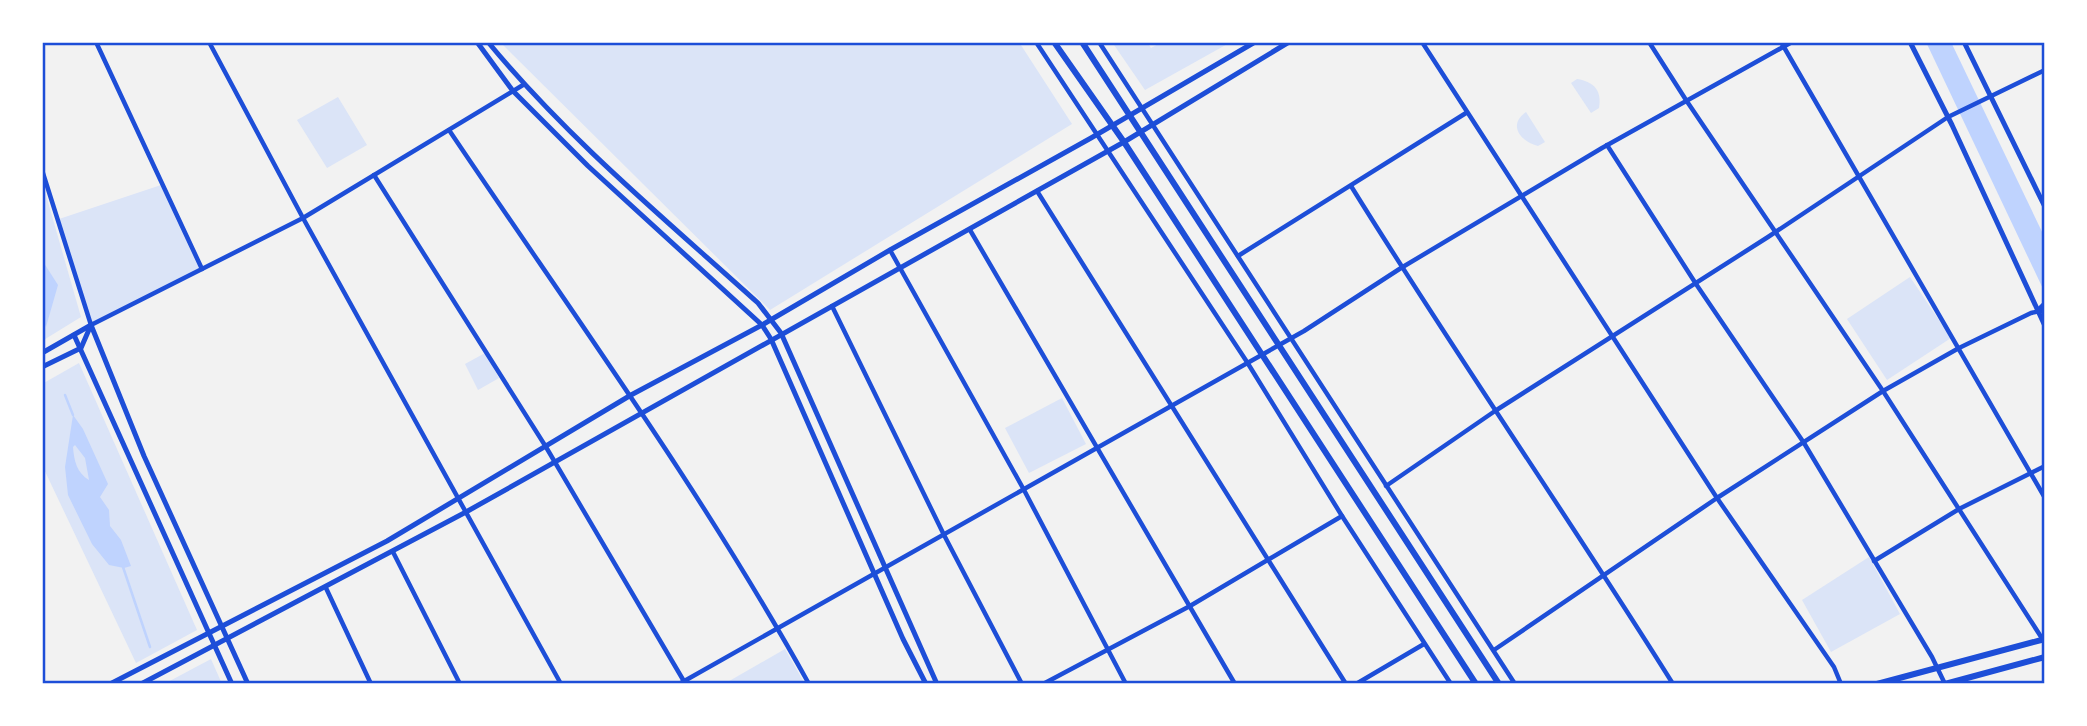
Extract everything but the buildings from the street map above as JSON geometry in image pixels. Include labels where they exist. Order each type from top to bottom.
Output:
[{"type":"main road","points":[[1054,42],[1124,142],[1476,684]]},
{"type":"main road","points":[[1082,42],[1499,684]]},
{"type":"main road","points":[[1877,684],[2044,640]]},
{"type":"main road","points":[[1945,684],[2045,657]]},
{"type":"street","points":[[96,42],[202,269]]},
{"type":"street","points":[[209,42],[303,218],[561,684]]},
{"type":"street","points":[[477,42],[513,91],[588,166],[762,325],[771,339],[903,639],[926,684]]},
{"type":"street","points":[[488,42],[523,85],[579,141],[758,303],[772,320],[781,333],[937,684]]},
{"type":"street","points":[[1036,42],[1247,362],[1342,516],[1451,684]]},
{"type":"street","points":[[1099,42],[1515,684]]},
{"type":"street","points":[[110,684],[387,541],[631,395],[772,320],[1255,42]]},
{"type":"street","points":[[141,684],[466,512],[781,333],[970,230],[1124,142],[1289,42]]},
{"type":"street","points":[[1422,42],[1520,197],[1717,498],[1834,667],[1842,684]]},
{"type":"street","points":[[1649,42],[1883,391],[2044,640]]},
{"type":"street","points":[[374,175],[546,447],[683,683],[1290,338],[1607,145],[1782,45],[1792,42]]},
{"type":"street","points":[[1910,42],[1948,117],[2045,326]]},
{"type":"street","points":[[1964,42],[2045,207]]},
{"type":"street","points":[[1782,45],[2045,498]]},
{"type":"street","points":[[1386,486],[1495,411],[1775,233],[1948,117],[2045,70]]},
{"type":"street","points":[[42,353],[91,325],[303,218],[523,85]]},
{"type":"street","points":[[1238,256],[1466,113]]},
{"type":"street","points":[[449,130],[643,412],[778,628],[809,684]]},
{"type":"street","points":[[1607,145],[1696,284],[1804,443],[1938,667],[1945,684]]},
{"type":"street","points":[[42,170],[91,325],[144,456],[248,684]]},
{"type":"street","points":[[1351,186],[1401,268],[1604,573],[1673,684]]},
{"type":"street","points":[[1037,191],[1346,684]]},
{"type":"street","points":[[970,230],[1235,684]]},
{"type":"street","points":[[890,250],[1024,490],[1126,684]]},
{"type":"street","points":[[1494,650],[1604,573],[1883,391],[1959,348],[2038,310],[2045,303]]},
{"type":"street","points":[[832,306],[944,535],[1022,684]]},
{"type":"street","points":[[2038,310],[2045,310]]},
{"type":"street","points":[[42,367],[81,348],[91,325]]},
{"type":"street","points":[[74,335],[232,684]]},
{"type":"street","points":[[1874,561],[1958,509],[2045,466]]},
{"type":"street","points":[[1043,684],[1190,606],[1342,516]]},
{"type":"street","points":[[393,552],[460,684]]},
{"type":"street","points":[[326,588],[371,684]]},
{"type":"street","points":[[1356,684],[1424,644]]},
{"type":"shaded area","points":[[500,42],[1019,42],[1072,124],[770,310]]},
{"type":"shaded area","points":[[1112,42],[1147,42],[1151,48],[1162,42],[1231,42],[1145,90]]},
{"type":"shaded area","points":[[1577,79],[1588,82],[1598,92],[1599,108],[1591,113],[1571,83]]},
{"type":"shaded area","points":[[338,97],[367,145],[327,168],[297,120]]},
{"type":"shaded area","points":[[1526,112],[1545,142],[1538,146],[1526,141],[1518,132],[1517,122]]},
{"type":"shaded area","points":[[42,181],[81,317],[42,341]]},
{"type":"shaded area","points":[[161,185],[202,269],[91,325],[59,219]]},
{"type":"shaded area","points":[[1910,277],[1951,338],[1887,380],[1847,319]]},
{"type":"shaded area","points":[[485,353],[499,378],[478,390],[465,364]]},
{"type":"shaded area","points":[[79,363],[197,630],[136,663],[42,465],[42,384]]},
{"type":"shaded area","points":[[1062,398],[1086,444],[1029,473],[1005,428]]},
{"type":"shaded area","points":[[1869,557],[1900,614],[1831,652],[1802,600]]},
{"type":"shaded area","points":[[785,649],[805,684],[724,684]]},
{"type":"shaded area","points":[[211,659],[222,684],[164,684]]},
{"type":"water","points":[[1926,42],[1951,42],[2045,238],[2045,293]]},
{"type":"water","points":[[42,260],[58,285],[46,327],[42,318]]},
{"type":"water","points":[[73,415],[83,429],[108,484],[100,497],[109,510],[110,526],[121,540],[131,566],[124,568],[109,565],[92,544],[68,495],[65,467]],"holes":[[[75,445],[85,458],[89,480],[77,466],[73,447]]]},
{"type":"waterway","points":[[65,395],[73,415]]},
{"type":"waterway","points":[[123,567],[150,647]]}]
